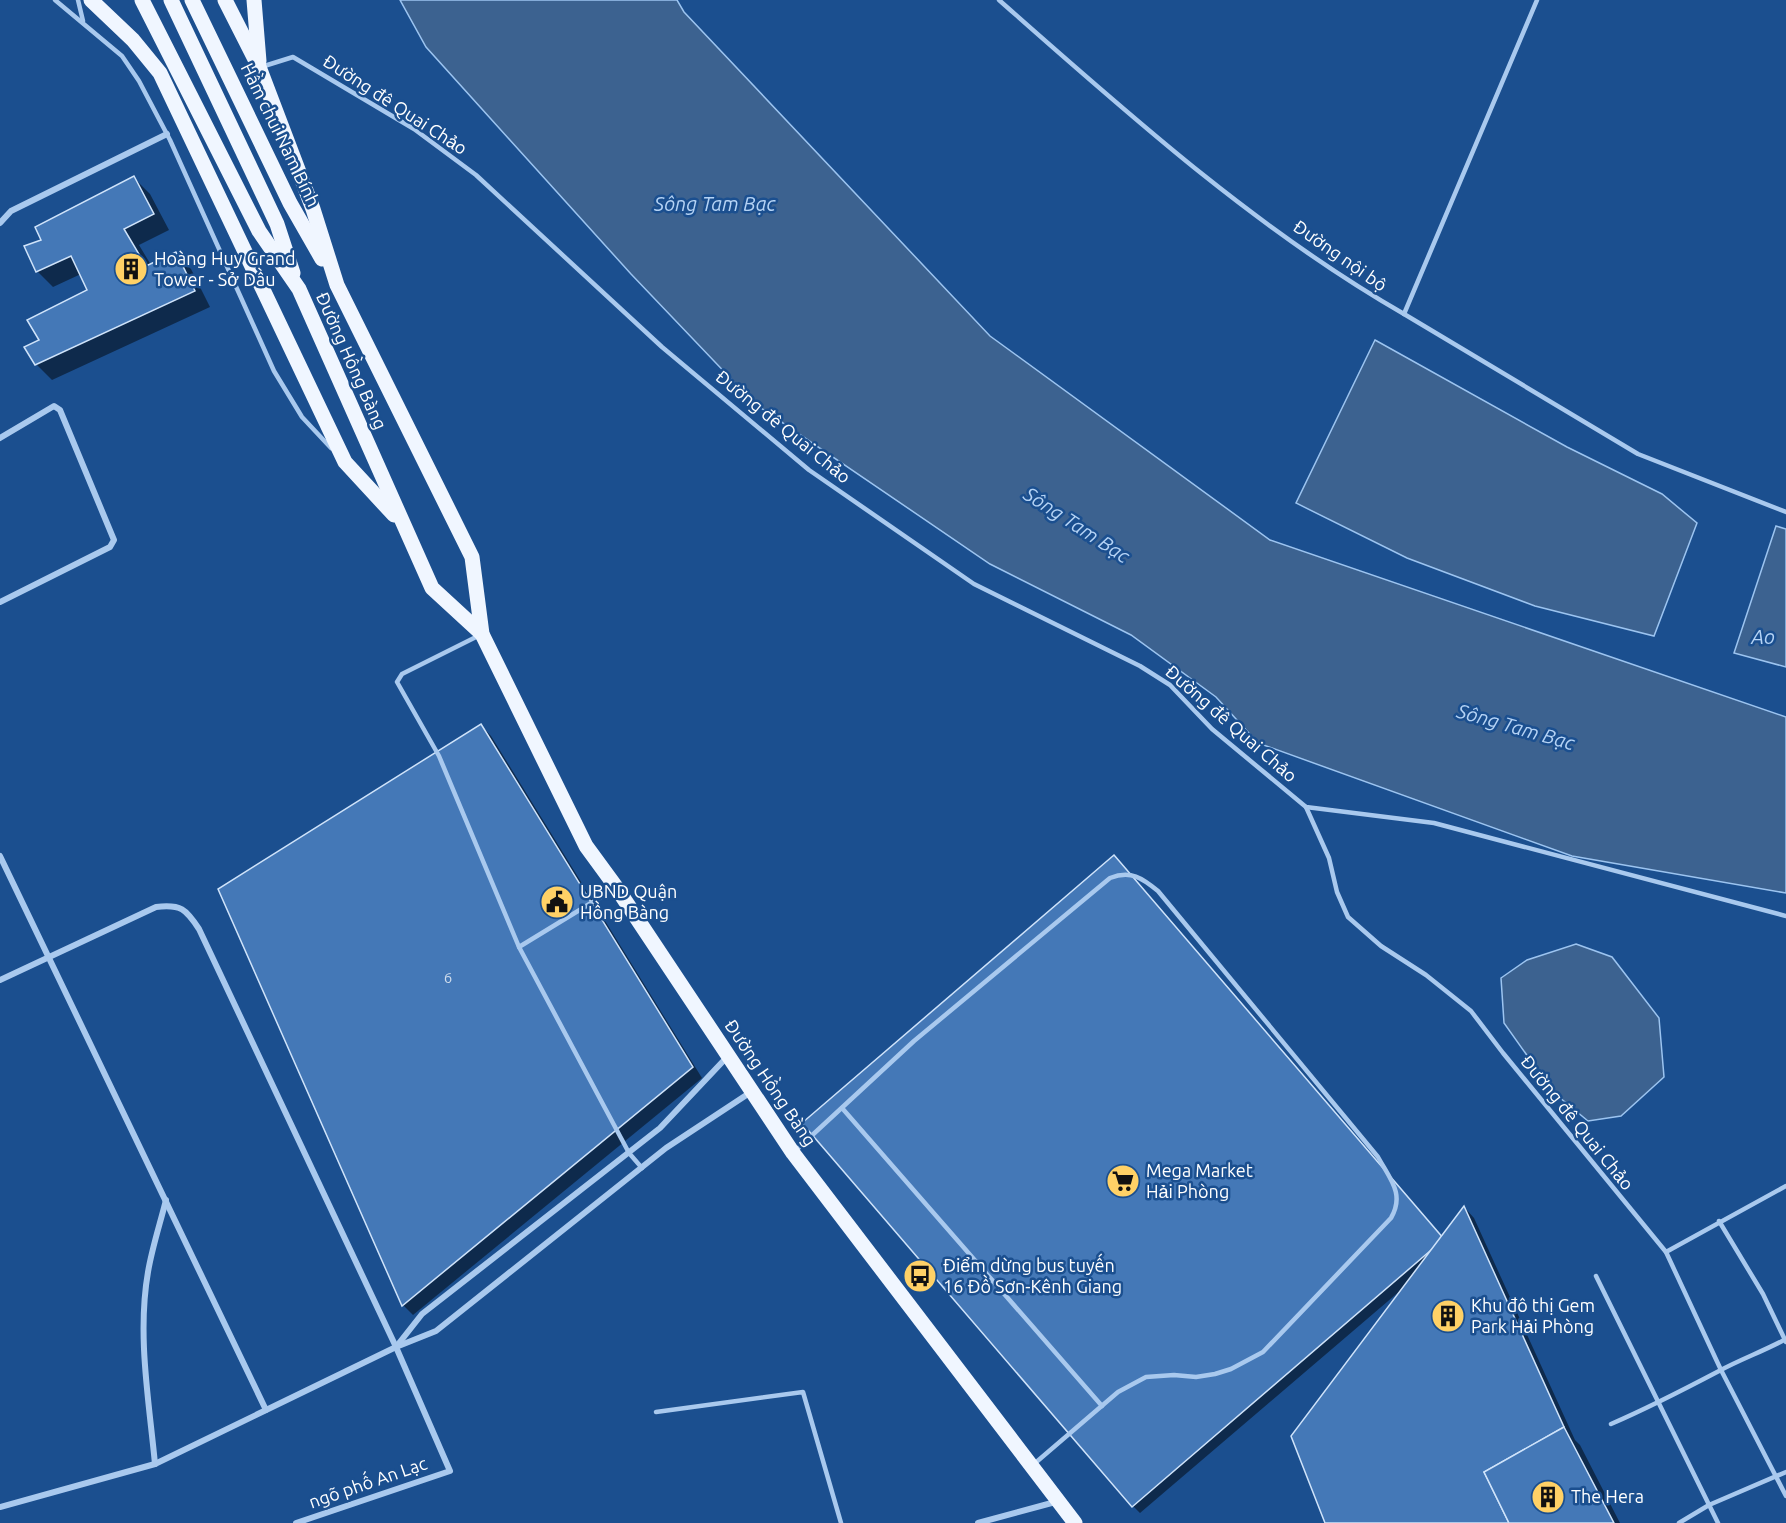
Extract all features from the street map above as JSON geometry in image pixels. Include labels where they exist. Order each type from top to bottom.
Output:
[{"type":"main road","points":[[91,0],[133,40],[160,73],[345,462],[402,524]]},
{"type":"main road","name":"Đường Hồng Bàng","points":[[142,0],[259,231],[299,289],[432,588],[482,634]]},
{"type":"main road","points":[[171,0],[277,224],[299,289]]},
{"type":"main road","name":"Hầm chui Nam Bính","points":[[192,0],[290,203],[337,285]]},
{"type":"main road","name":"Đường Hồng Bàng","points":[[225,0],[259,67],[313,209],[337,285],[472,557],[482,634],[586,846],[793,1153],[1075,1523]]},
{"type":"main road","points":[[254,0],[259,67]]},
{"type":"street","points":[[0,223],[11,211],[167,134]]},
{"type":"street","points":[[0,438],[45,409],[54,406],[60,410],[114,540],[110,547],[0,602]]},
{"type":"street","points":[[0,856],[266,1410]]},
{"type":"street","points":[[0,980],[156,906],[174,904],[188,912],[199,929],[396,1347]]},
{"type":"street","points":[[396,1347],[422,1314],[660,1128],[727,1057]]},
{"type":"street","points":[[0,1507],[155,1464],[396,1347],[436,1331],[666,1148],[751,1092]]},
{"type":"street","points":[[155,1464],[144,1351],[144,1311],[148,1272],[166,1200]]},
{"type":"street","name":"ngõ phố An Lạc","points":[[301,1522],[450,1471],[396,1347]]},
{"type":"street","points":[[978,1523],[1059,1501]]},
{"type":"lane","points":[[55,0],[122,56],[139,81],[167,134],[274,371],[302,417],[345,462]]},
{"type":"lane","points":[[78,0],[83,22]]},
{"type":"lane","name":"Đường nội bộ","points":[[999,0],[1157,140],[1349,283],[1404,314],[1537,0]]},
{"type":"lane","name":"Đường đê Quai Chảo","points":[[259,67],[293,57],[414,129],[476,175],[662,347],[809,470],[974,584],[1140,666],[1170,684],[1212,729],[1306,807],[1329,858],[1337,892],[1348,917],[1381,946],[1426,975],[1472,1011],[1503,1053],[1666,1252],[1721,1370],[1786,1496]]},
{"type":"lane","points":[[1404,314],[1638,454],[1786,512]]},
{"type":"lane","points":[[482,634],[402,674],[397,682],[439,756],[519,947],[629,1153],[642,1168]]},
{"type":"lane","points":[[1306,807],[1434,823],[1786,916]]},
{"type":"lane","points":[[793,1153],[914,1041],[1110,878],[1123,873],[1137,875],[1158,891],[1378,1157],[1399,1196],[1397,1208],[1391,1218],[1263,1352],[1231,1369],[1215,1374],[1196,1377],[1174,1375],[1146,1377],[1118,1392],[1032,1466]]},
{"type":"lane","points":[[519,947],[616,888]]},
{"type":"lane","points":[[842,1108],[1102,1406]]},
{"type":"lane","points":[[1666,1252],[1785,1187]]},
{"type":"lane","points":[[1611,1424],[1659,1404],[1721,1370],[1786,1340],[1763,1294],[1719,1221]]},
{"type":"lane","points":[[1596,1276],[1718,1523]]},
{"type":"lane","points":[[656,1413],[803,1392],[841,1523]]},
{"type":"lane","points":[[1679,1523],[1709,1505],[1786,1472]]},
{"type":"water","name":"Sông Tam Bạc","points":[[400,0],[677,0],[684,12],[990,336],[1270,540],[1786,717],[1786,893],[1572,856],[1258,743],[1216,697],[1131,635],[990,564],[755,404],[631,274],[426,47]]},
{"type":"water","points":[[1375,340],[1567,447],[1662,494],[1697,523],[1654,636],[1535,606],[1407,558],[1296,503]]},
{"type":"water","name":"Ao","points":[[1776,526],[1786,529],[1786,667],[1734,653]]},
{"type":"water","points":[[1576,944],[1612,957],[1659,1018],[1664,1077],[1621,1116],[1588,1121],[1553,1092],[1504,1023],[1501,978],[1527,960]]},
{"type":"building","name":"Hoàng Huy Grand Tower - Sở Dầu","points":[[134,176],[154,214],[124,229],[146,266],[176,252],[195,291],[35,365],[24,347],[39,340],[27,320],[87,290],[71,256],[36,272],[24,246],[41,240],[35,227]]},
{"type":"building","points":[[481,724],[693,1067],[402,1306],[218,889]]},
{"type":"building","name":"Mega Market Hải Phòng","points":[[1114,855],[1444,1239],[1132,1507],[802,1123]]},
{"type":"building","name":"Khu đô thị Gem Park Hải Phòng","points":[[1464,1206],[1564,1427],[1484,1472],[1509,1523],[1325,1523],[1291,1436]]},
{"type":"building","name":"The Hera","points":[[1564,1427],[1614,1523],[1509,1523],[1484,1472]]},
{"type":"place","name":"Hoàng Huy Grand Tower - Sở Dầu","points":[[131,269]]},
{"type":"place","name":"UBND Quận Hồng Bàng","points":[[557,902]]},
{"type":"place","name":"Mega Market Hải Phòng","points":[[1123,1181]]},
{"type":"place","name":"Điểm dừng bus tuyến 16 Đồ Sơn-Kênh Giang","points":[[920,1276]]},
{"type":"place","name":"Khu đô thị Gem Park Hải Phòng","points":[[1448,1316]]},
{"type":"place","name":"The Hera","points":[[1548,1497]]}]
